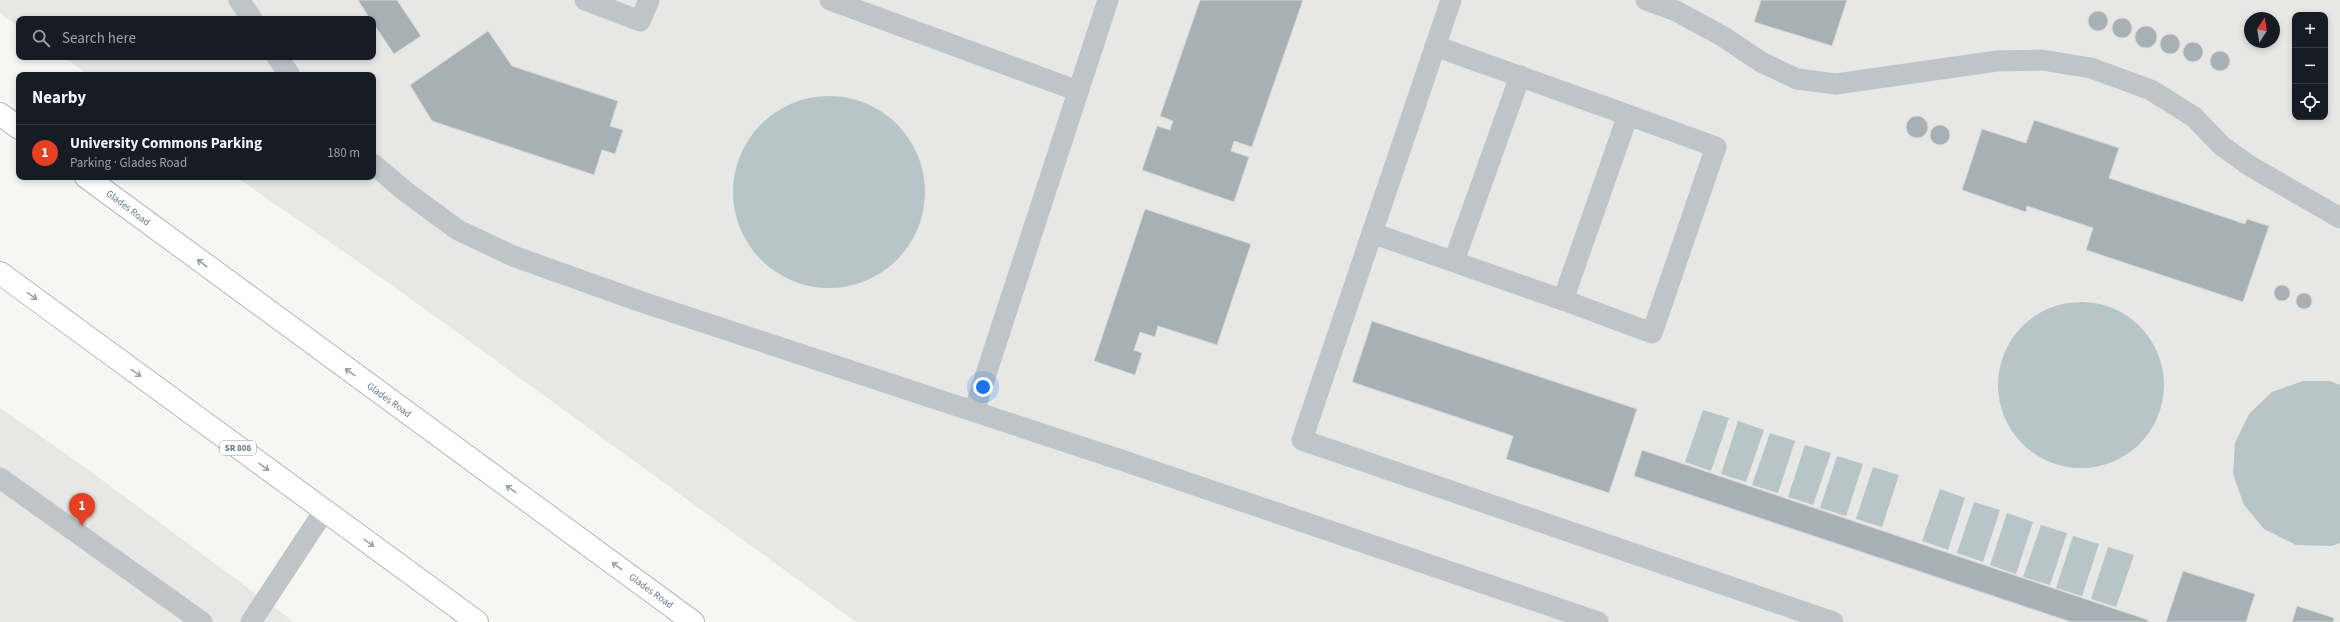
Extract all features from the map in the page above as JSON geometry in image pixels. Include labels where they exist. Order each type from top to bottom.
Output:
[{"type":"main road","points":[[0,114],[16,126]]},
{"type":"main road","name":"Glades Road","points":[[90,180],[693,622]]},
{"type":"main road","name":"SR 808","points":[[0,273],[477,622]]},
{"type":"lane","points":[[239,0],[250,16]]},
{"type":"lane","points":[[585,0],[640,21],[649,0]]},
{"type":"lane","points":[[830,0],[1078,91]]},
{"type":"lane","points":[[974,411],[1108,0]]},
{"type":"lane","points":[[1451,0],[1302,440],[1833,622]]},
{"type":"lane","points":[[1646,0],[1676,11],[1724,37],[1761,62],[1797,79],[1836,84],[1997,61],[2042,60],[2091,68],[2151,90],[2194,118],[2222,146],[2250,166],[2340,218]]},
{"type":"lane","points":[[1372,233],[1454,261],[1652,333],[1716,147],[1435,46]]},
{"type":"lane","points":[[279,60],[288,72]]},
{"type":"lane","points":[[1454,261],[1520,76]]},
{"type":"lane","points":[[1563,300],[1628,115]]},
{"type":"lane","points":[[376,167],[406,192],[458,230],[513,256],[647,304],[974,411],[1598,622]]},
{"type":"lane","points":[[0,478],[202,622]]},
{"type":"lane","points":[[251,622],[324,511]]},
{"type":"shaded area","points":[[0,0],[2340,0],[2340,622],[856,622],[389,283],[240,180],[376,180],[376,72],[85,72],[67,60],[376,60],[376,16],[16,16],[16,25],[0,13]]},
{"type":"shaded area","points":[[829,96],[848,98],[866,104],[890,118],[897,124],[903,131],[917,155],[923,173],[925,192],[923,211],[917,229],[903,253],[897,260],[890,266],[866,280],[848,286],[829,288],[810,286],[792,280],[768,266],[761,260],[755,253],[741,229],[735,211],[733,192],[735,173],[741,155],[755,131],[761,124],[768,118],[792,104],[810,98]]},
{"type":"shaded area","points":[[2081,302],[2105,306],[2120,312],[2133,321],[2145,333],[2154,346],[2160,361],[2164,385],[2160,409],[2154,424],[2145,437],[2133,449],[2120,458],[2105,464],[2081,468],[2057,464],[2042,458],[2029,449],[2017,437],[2008,424],[2002,409],[1998,385],[2002,361],[2008,346],[2017,333],[2029,321],[2042,312],[2057,306]]},
{"type":"shaded area","points":[[2303,381],[2330,381],[2340,385],[2340,543],[2332,546],[2296,545],[2264,529],[2244,505],[2233,474],[2235,443],[2249,414],[2272,392]]},
{"type":"shaded area","points":[[0,408],[83,466],[294,622],[0,622]]},
{"type":"shaded area","points":[[1703,410],[1729,418],[1711,471],[1685,462]]},
{"type":"shaded area","points":[[1738,421],[1764,430],[1746,482],[1721,474]]},
{"type":"shaded area","points":[[1770,433],[1795,441],[1778,493],[1752,485]]},
{"type":"shaded area","points":[[1805,445],[1831,453],[1813,505],[1788,497]]},
{"type":"shaded area","points":[[1837,456],[1863,464],[1846,516],[1820,508]]},
{"type":"shaded area","points":[[1873,467],[1899,475],[1882,527],[1856,519]]},
{"type":"shaded area","points":[[1940,489],[1965,498],[1948,550],[1922,541]]},
{"type":"shaded area","points":[[1974,502],[2000,510],[1983,562],[1957,553]]},
{"type":"shaded area","points":[[2007,513],[2033,522],[2016,574],[1990,565]]},
{"type":"shaded area","points":[[2041,525],[2067,533],[2050,585],[2023,577]]},
{"type":"shaded area","points":[[2073,536],[2099,544],[2082,596],[2056,588]]},
{"type":"shaded area","points":[[2108,547],[2134,555],[2116,607],[2091,599]]},
{"type":"building","points":[[358,0],[397,0],[421,36],[394,54],[376,27],[376,16],[368,16]]},
{"type":"building","points":[[1200,0],[1303,0],[1252,147],[1234,141],[1231,151],[1249,157],[1234,202],[1142,170],[1157,126],[1170,130],[1173,121],[1160,116]]},
{"type":"building","points":[[1761,0],[1847,0],[1832,46],[1754,22]]},
{"type":"building","points":[[2094,11],[2102,11],[2108,17],[2108,25],[2102,31],[2094,31],[2088,25],[2088,17]]},
{"type":"building","points":[[2118,18],[2126,18],[2132,24],[2132,32],[2126,38],[2118,38],[2112,32],[2112,24]]},
{"type":"building","points":[[2146,26],[2150,27],[2156,33],[2156,41],[2150,47],[2146,48],[2142,47],[2136,41],[2135,37],[2136,33],[2142,27]]},
{"type":"building","points":[[488,31],[512,66],[618,101],[610,126],[623,130],[615,154],[602,150],[594,175],[432,121],[410,85]]},
{"type":"building","points":[[2166,34],[2174,34],[2180,40],[2180,48],[2174,54],[2166,54],[2160,48],[2160,40]]},
{"type":"building","points":[[2189,42],[2197,42],[2203,48],[2203,56],[2197,62],[2189,62],[2183,56],[2183,48]]},
{"type":"building","points":[[2216,51],[2224,51],[2230,57],[2230,65],[2224,71],[2216,71],[2210,65],[2210,57]]},
{"type":"building","points":[[1917,116],[1921,117],[1927,123],[1927,131],[1921,137],[1917,138],[1913,137],[1907,131],[1906,127],[1907,123],[1913,117]]},
{"type":"building","points":[[2034,120],[2119,148],[2109,178],[2245,224],[2247,219],[2269,226],[2243,302],[2086,250],[2093,228],[2027,206],[2026,212],[1962,190],[1982,129],[2026,143]]},
{"type":"building","points":[[1936,125],[1944,125],[1950,131],[1950,139],[1944,145],[1936,145],[1930,139],[1930,131]]},
{"type":"building","points":[[1145,209],[1251,244],[1217,345],[1158,326],[1155,337],[1140,332],[1134,350],[1142,353],[1135,375],[1094,361]]},
{"type":"building","points":[[2282,285],[2288,287],[2290,293],[2288,299],[2282,301],[2276,299],[2274,293],[2276,287]]},
{"type":"building","points":[[2304,293],[2310,295],[2312,301],[2310,307],[2304,309],[2298,307],[2296,301],[2298,295]]},
{"type":"building","points":[[1372,321],[1637,409],[1609,493],[1506,459],[1513,436],[1352,382]]},
{"type":"building","points":[[1642,450],[2148,620],[2148,622],[2071,622],[1634,476]]},
{"type":"building","points":[[2183,571],[2255,594],[2246,622],[2166,622]]},
{"type":"building","points":[[2297,606],[2334,618],[2333,622],[2292,622]]},
{"type":"place","name":"University Commons Parking","points":[[82,526]]}]
